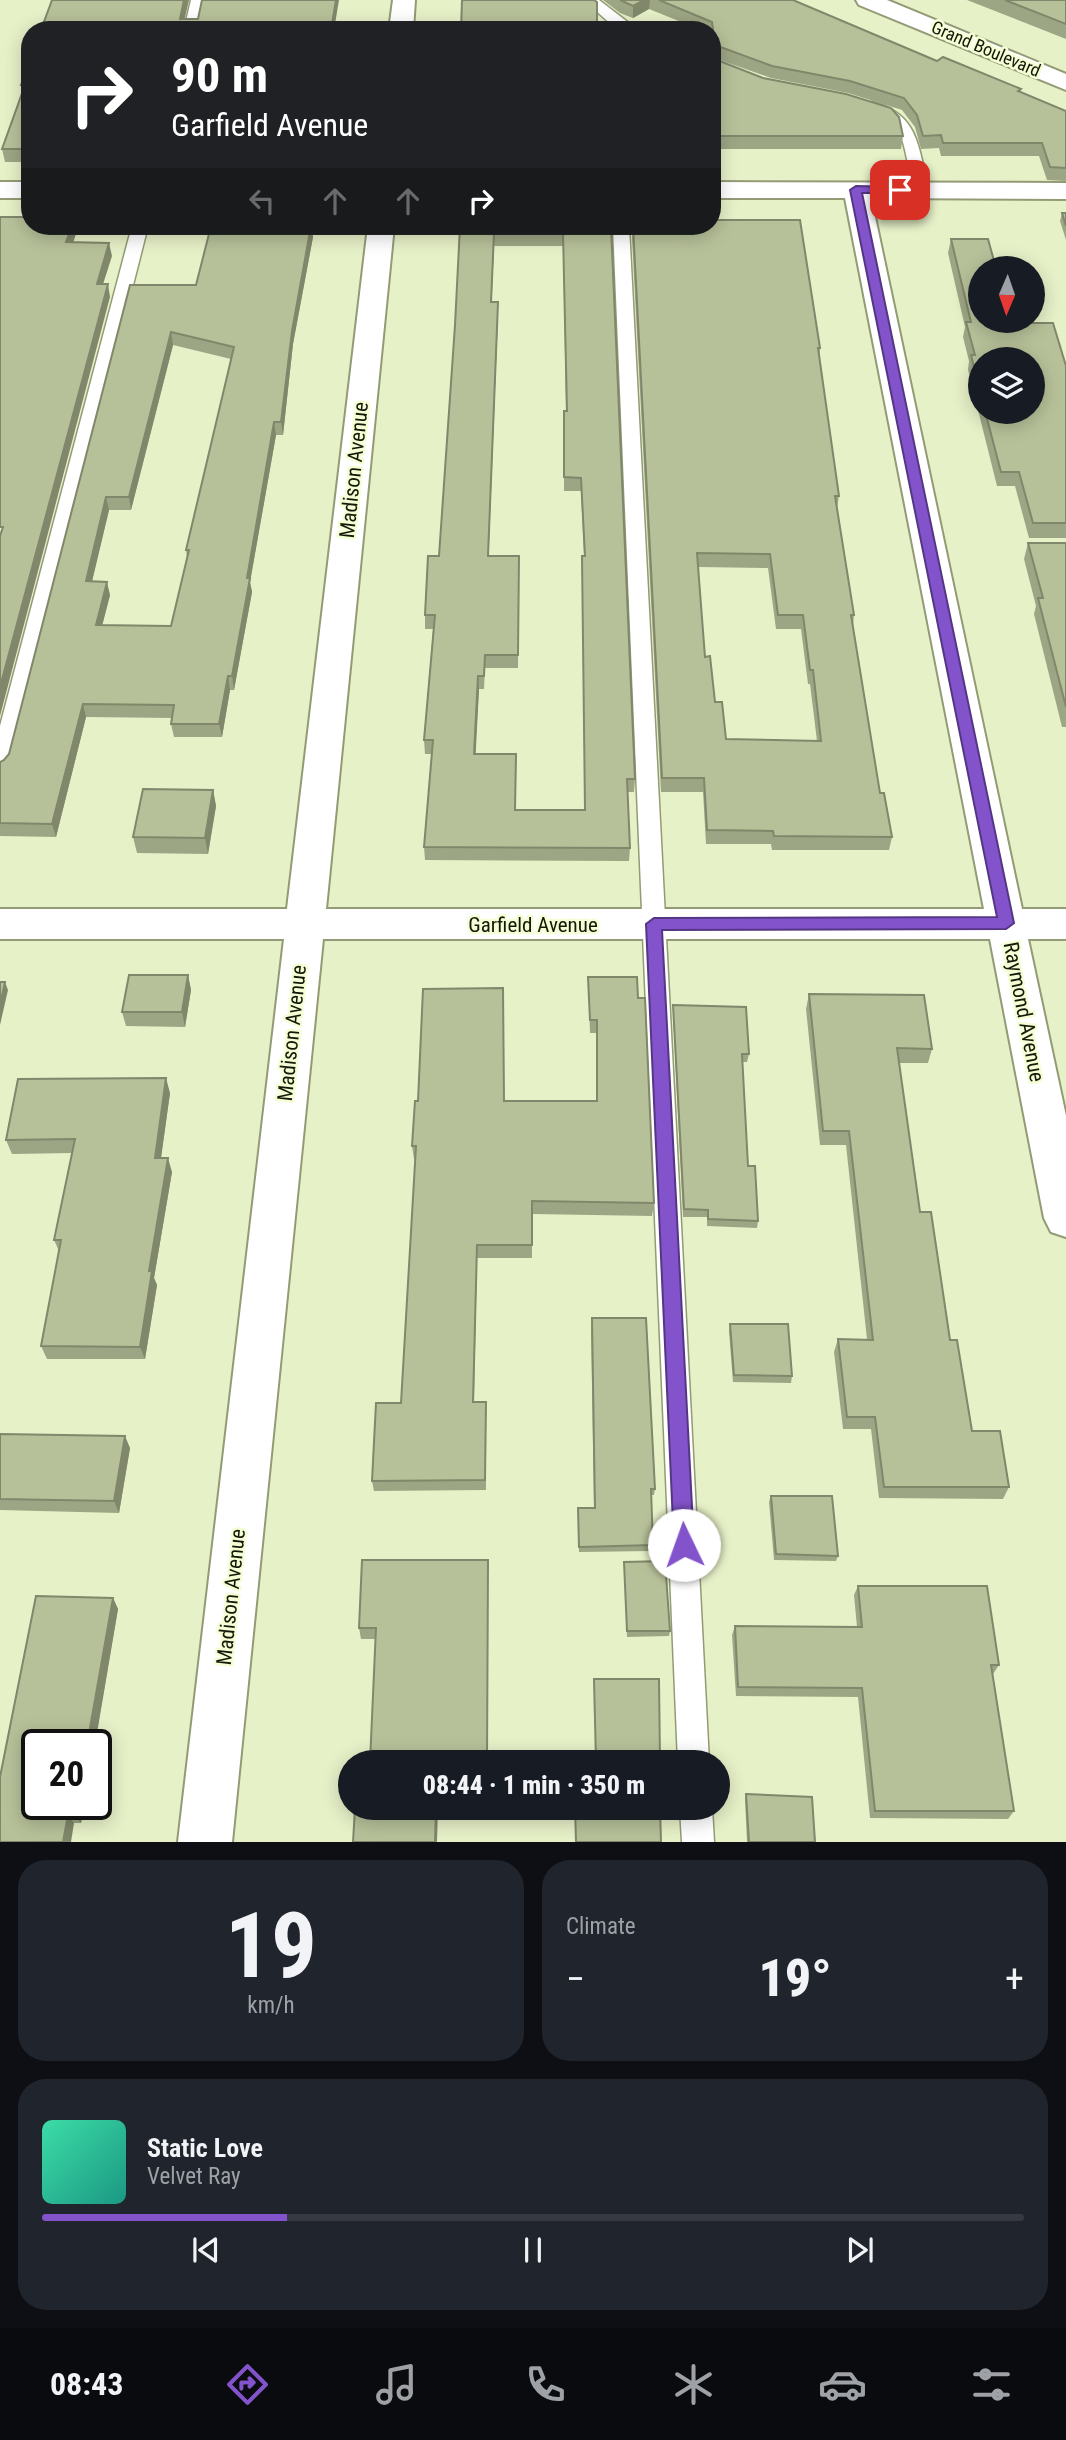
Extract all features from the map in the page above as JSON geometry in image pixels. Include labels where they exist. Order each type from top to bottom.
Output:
[{"type":"street","points":[[402,21],[404,0]]},
{"type":"street","name":"Grand Boulevard","points":[[867,0],[1066,82]]},
{"type":"street","points":[[0,190],[21,190]]},
{"type":"street","points":[[721,190],[1066,191]]},
{"type":"street","name":"Raymond Avenue","points":[[856,190],[1066,1218]]},
{"type":"street","name":"Madison Avenue","points":[[205,1842],[380,235]]},
{"type":"street","name":"Garfield Avenue","points":[[0,925],[1066,924]]},
{"type":"lane","points":[[193,21],[198,0]]},
{"type":"lane","points":[[591,0],[607,21]]},
{"type":"lane","points":[[860,103],[896,116],[906,129],[921,190]]},
{"type":"lane","points":[[0,766],[137,235]]},
{"type":"lane","points":[[621,235],[693,1750]]},
{"type":"lane","points":[[697,1820],[698,1842]]},
{"type":"building","points":[[52,0],[184,0],[180,19],[198,19],[202,0],[336,0],[332,21],[44,21]]},
{"type":"building","points":[[462,0],[597,2],[597,21],[461,21]]},
{"type":"building","points":[[620,0],[644,0],[633,6]]},
{"type":"building","points":[[659,0],[793,0],[937,61],[943,57],[1021,89],[1018,91],[1066,111],[1066,168],[1050,167],[1042,143],[943,143],[941,135],[923,136],[917,115],[904,98],[850,81],[772,66],[721,47],[721,21],[710,21]]},
{"type":"building","points":[[1005,0],[1066,0],[1066,24]]},
{"type":"building","points":[[721,62],[763,78],[846,94],[891,108],[899,117],[903,136],[721,136]]},
{"type":"building","points":[[21,96],[21,149],[2,149]]},
{"type":"building","points":[[0,217],[21,217],[21,235],[69,235],[66,242],[109,243],[97,284],[108,284],[0,687],[0,536],[3,527],[0,527]]},
{"type":"building","points":[[721,220],[800,220],[820,348],[839,496],[835,496],[854,615],[851,615],[880,793],[884,793],[892,837],[774,836],[773,831],[707,830],[704,778],[662,778],[633,235],[721,235]],"holes":[[[697,553],[770,554],[778,615],[803,615],[810,670],[813,670],[821,741],[726,739],[722,702],[715,702],[710,656],[705,657]]]},
{"type":"building","points":[[209,235],[309,235],[292,331],[281,422],[274,422],[232,676],[228,676],[219,724],[171,724],[174,705],[83,704],[52,824],[0,823],[0,762],[9,754],[130,285],[196,285]],"holes":[[[171,332],[234,347],[186,550],[189,550],[171,626],[96,625],[107,582],[86,581],[106,497],[129,497]]]},
{"type":"building","points":[[460,235],[494,235],[491,302],[498,302],[488,556],[519,556],[518,655],[485,655],[484,676],[478,676],[474,754],[516,754],[515,810],[585,810],[582,556],[585,556],[581,478],[564,477],[564,411],[567,411],[563,235],[611,235],[635,779],[627,779],[630,848],[424,847],[433,740],[424,740],[435,615],[425,615],[428,556],[439,556]]},
{"type":"building","points":[[951,239],[988,239],[993,256],[968,256],[968,310]]},
{"type":"building","points":[[1045,323],[1053,323],[1066,366],[1066,523],[1033,523],[1019,472],[1001,472],[988,424],[1045,424],[1045,347],[973,347],[969,333],[1045,333]]},
{"type":"building","points":[[1028,543],[1066,543],[1066,707],[1038,598],[1043,598]]},
{"type":"building","points":[[143,789],[213,790],[205,838],[133,837]]},
{"type":"building","points":[[129,975],[188,975],[182,1012],[122,1012]]},
{"type":"building","points":[[588,977],[637,977],[638,998],[645,998],[654,1203],[532,1201],[532,1245],[477,1245],[473,1402],[486,1402],[485,1480],[372,1481],[376,1403],[401,1403],[416,1146],[412,1146],[415,1101],[418,1101],[423,989],[503,988],[504,1101],[597,1101],[597,1020],[590,1020]]},
{"type":"building","points":[[0,982],[5,982],[0,1005]]},
{"type":"building","points":[[809,994],[924,995],[932,1049],[897,1048],[920,1212],[931,1212],[950,1340],[957,1340],[972,1431],[1000,1431],[1009,1487],[884,1487],[875,1417],[847,1417],[838,1339],[873,1340],[849,1131],[823,1131]]},
{"type":"building","points":[[673,1005],[746,1007],[749,1054],[742,1054],[748,1166],[755,1166],[758,1221],[708,1219],[708,1210],[684,1209]]},
{"type":"building","points":[[166,1078],[155,1158],[168,1158],[149,1271],[152,1271],[140,1347],[41,1346],[61,1240],[54,1240],[75,1139],[6,1140],[18,1079]]},
{"type":"building","points":[[592,1318],[646,1318],[655,1489],[651,1489],[653,1545],[579,1547],[578,1508],[595,1508]]},
{"type":"building","points":[[730,1324],[788,1324],[792,1376],[734,1375]]},
{"type":"building","points":[[0,1434],[125,1436],[114,1501],[0,1499]]},
{"type":"building","points":[[771,1496],[832,1496],[838,1556],[776,1554]]},
{"type":"building","points":[[362,1560],[488,1560],[487,1750],[371,1750],[376,1628],[359,1628]]},
{"type":"building","points":[[665,1561],[670,1631],[627,1631],[624,1562]]},
{"type":"building","points":[[858,1586],[987,1586],[999,1665],[991,1665],[1014,1811],[875,1811],[862,1688],[738,1687],[735,1626],[862,1627]]},
{"type":"building","points":[[36,1596],[113,1598],[90,1729],[21,1729],[21,1820],[67,1820],[63,1842],[0,1842],[0,1777]]},
{"type":"building","points":[[594,1679],[659,1679],[660,1750],[596,1750]]},
{"type":"building","points":[[746,1794],[812,1797],[815,1842],[749,1842]]},
{"type":"building","points":[[354,1820],[436,1820],[435,1842],[353,1842]]},
{"type":"building","points":[[575,1820],[660,1820],[661,1842],[576,1842]]},
{"type":"route","points":[[684,1545],[654,924],[1006,923],[856,190],[900,190]]}]
